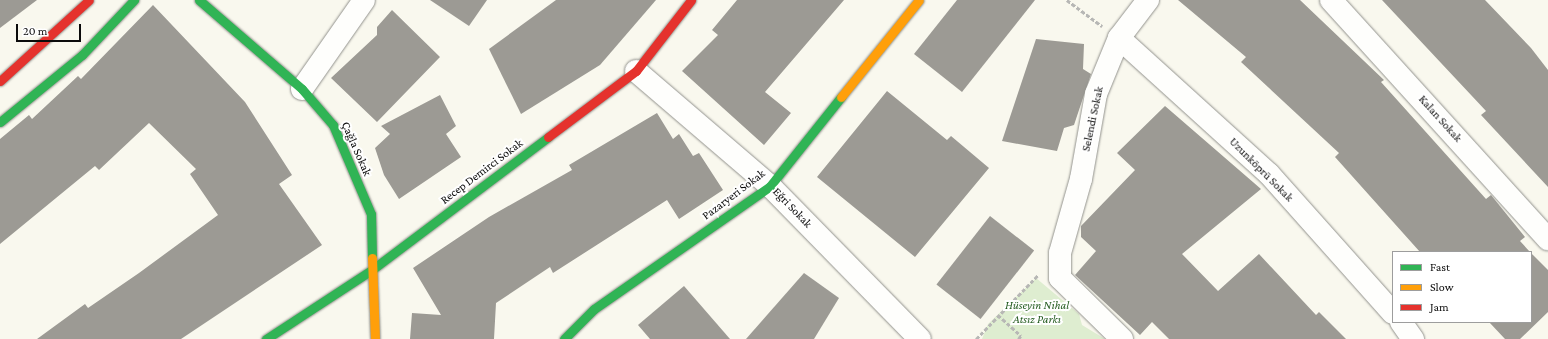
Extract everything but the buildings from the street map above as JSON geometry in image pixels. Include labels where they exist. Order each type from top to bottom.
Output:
[{"type":"street","points":[[0,81],[89,0]]},
{"type":"street","points":[[0,122],[82,56],[134,0]]},
{"type":"street","name":"Çağla Sokak","points":[[199,0],[302,89],[333,126],[371,214],[375,339]]},
{"type":"street","points":[[302,89],[364,0]]},
{"type":"street","name":"Recep Demirci Sokak","points":[[266,339],[373,269],[636,71],[691,0]]},
{"type":"street","name":"Pazaryeri Sokak","points":[[564,339],[594,308],[770,186],[919,0]]},
{"type":"street","name":"Selendi Sokak","points":[[1122,339],[1060,278],[1060,253],[1081,179],[1096,94],[1119,38],[1148,0]]},
{"type":"street","name":"Kalan Sokak","points":[[1331,0],[1548,239]]},
{"type":"street","name":"Uzunköprü Sokak","points":[[1119,38],[1269,174],[1392,312]]},
{"type":"street","name":"Eğri Sokak","points":[[636,71],[770,186],[920,339]]},
{"type":"street","points":[[1402,323],[1414,339]]},
{"type":"path","points":[[1066,0],[1119,38]]},
{"type":"path","points":[[976,339],[1060,253]]},
{"type":"path","points":[[998,315],[1021,336],[1019,339]]},
{"type":"green space","name":"Hüseyin Nihal Atsız Parkı","points":[[1036,278],[1079,314],[1082,325],[1105,339],[982,339],[988,324]]},
{"type":"traffic: fast","points":[[0,122],[82,55],[134,0]]},
{"type":"traffic: fast","points":[[199,0],[302,89],[333,125],[371,214],[372,258]]},
{"type":"traffic: fast","points":[[564,339],[594,309],[770,186],[841,97]]},
{"type":"traffic: fast","points":[[266,339],[373,269],[548,137]]},
{"type":"traffic: slow","points":[[841,97],[919,0]]},
{"type":"traffic: slow","points":[[372,258],[375,339]]},
{"type":"traffic: jam","points":[[0,81],[89,0]]},
{"type":"traffic: jam","points":[[548,137],[636,71],[691,0]]}]
